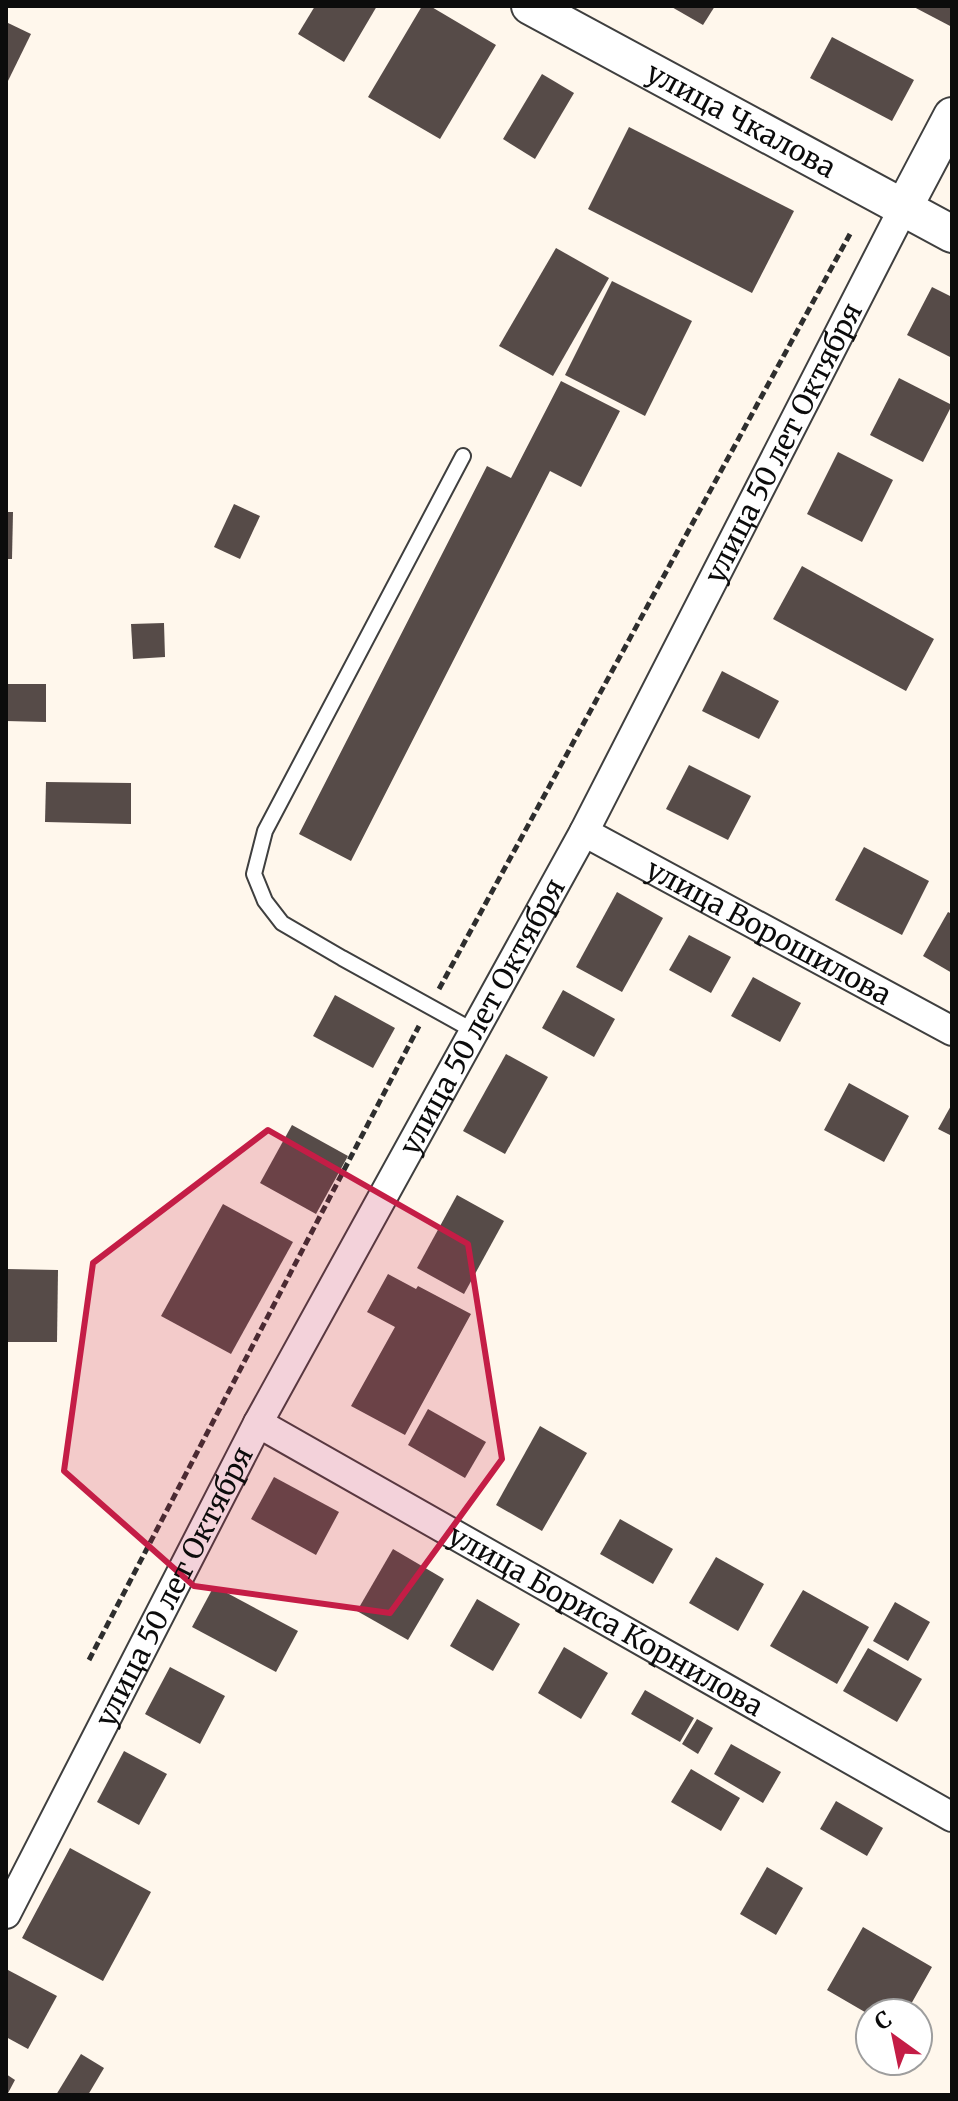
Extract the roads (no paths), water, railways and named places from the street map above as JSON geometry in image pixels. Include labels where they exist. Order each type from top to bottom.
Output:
[{"type":"street","name":"улица Чкалова","points":[[530,6],[952,234]]},
{"type":"street","name":"улица 50 лет Октября","points":[[6,1914],[258,1423],[584,832],[952,116]]},
{"type":"street","name":"улица Ворошилова","points":[[584,832],[952,1031]]},
{"type":"street","name":"улица Бориса Корнилова","points":[[258,1423],[952,1817]]},
{"type":"lane","points":[[463,456],[265,831],[254,874],[265,901],[282,923],[474,1031]]}]
